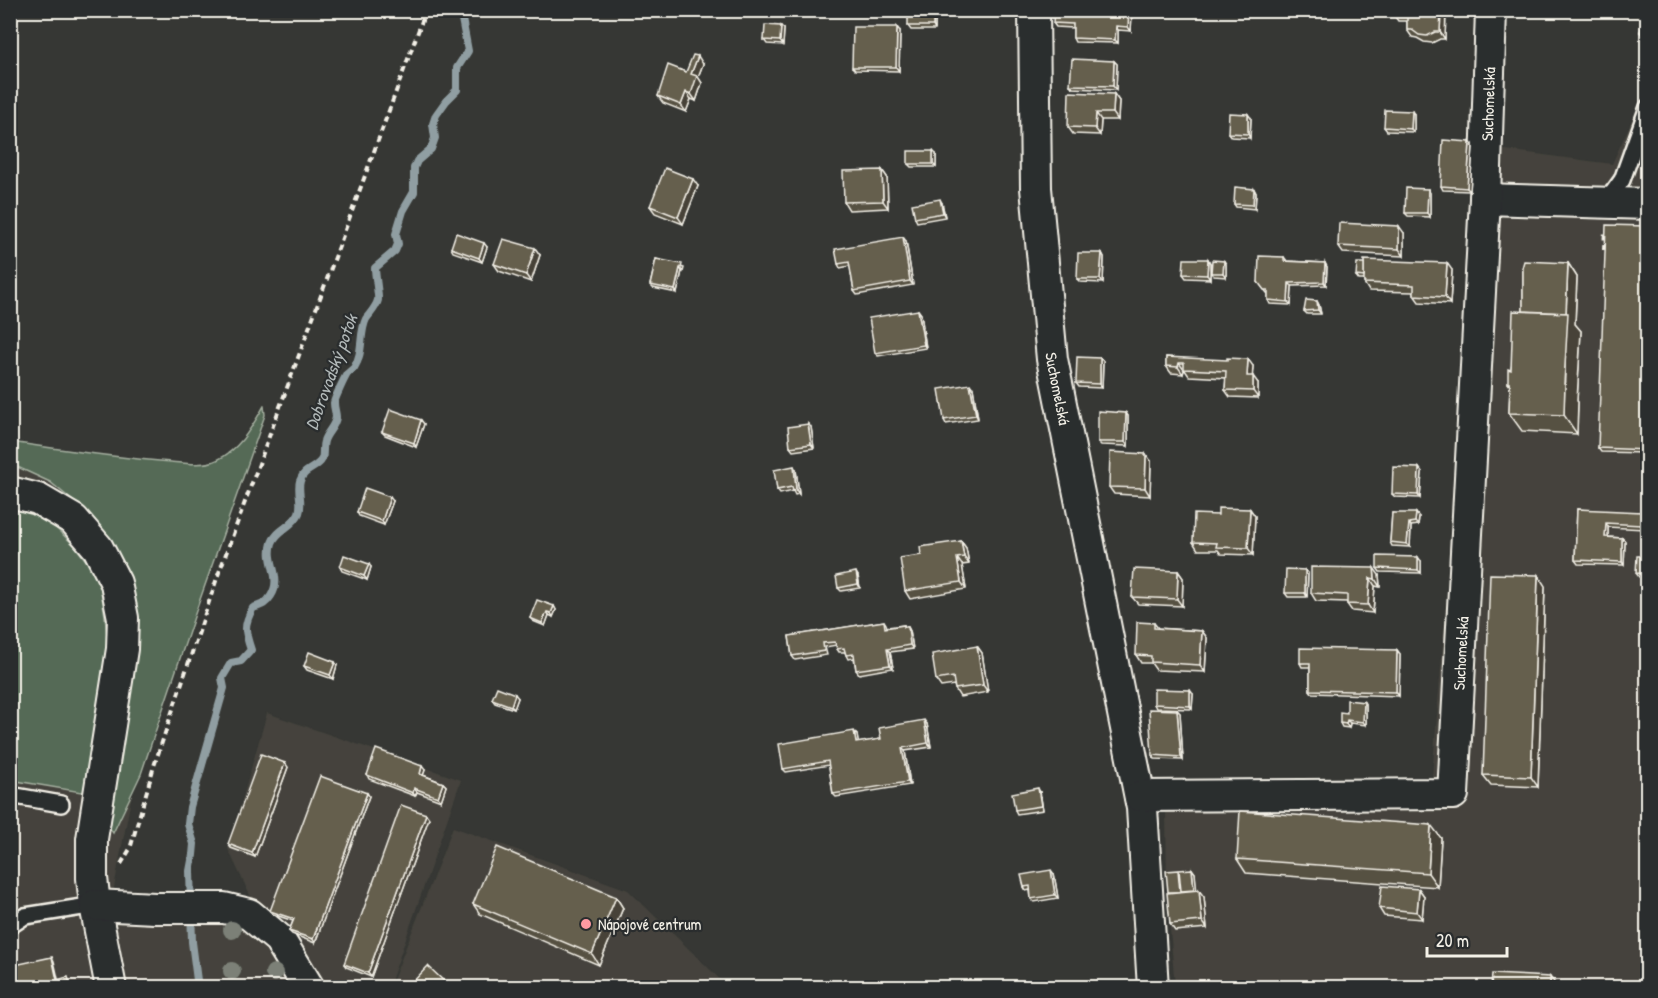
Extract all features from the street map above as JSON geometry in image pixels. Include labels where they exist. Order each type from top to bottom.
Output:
[{"type":"street","name":"Suchomelská","points":[[1034,10],[1036,188],[1052,359],[1142,808],[1153,987]]},
{"type":"street","name":"Suchomelská","points":[[1140,796],[1453,794],[1485,199],[1491,10]]},
{"type":"street","points":[[1485,199],[1647,204]]},
{"type":"street","points":[[10,492],[38,499],[74,520],[98,548],[116,583],[123,618],[122,649],[92,839],[94,905],[111,987]]},
{"type":"street","points":[[94,905],[225,908],[249,914],[279,939],[309,987]]},
{"type":"lane","points":[[1606,202],[1622,180],[1647,107]]},
{"type":"lane","points":[[10,795],[61,804]]},
{"type":"lane","points":[[10,926],[26,916],[94,905]]},
{"type":"path","points":[[118,868],[130,849],[154,766],[217,578],[426,10]]},
{"type":"shaded area","points":[[1647,87],[1647,987],[1175,987],[1167,894],[1166,812],[1432,777],[1483,147],[1612,164]]},
{"type":"shaded area","points":[[11,468],[102,481],[167,612],[112,898],[255,906],[228,849],[267,713],[461,780],[389,987],[11,988]]},
{"type":"shaded area","points":[[453,827],[628,890],[728,987],[390,988]]},
{"type":"green space","points":[[264,406],[265,415],[141,774],[113,833],[105,821],[128,695],[100,530],[78,505],[50,482],[11,464],[11,442],[131,458],[207,463],[217,460],[239,444]]},
{"type":"green space","points":[[10,504],[44,517],[75,546],[99,578],[109,658],[87,793],[11,780]]},
{"type":"building","points":[[908,10],[933,10],[933,26],[908,26]]},
{"type":"building","points":[[1054,10],[1129,10],[1128,27],[1116,26],[1115,40],[1073,38],[1073,24],[1053,23]]},
{"type":"building","points":[[1393,10],[1441,10],[1440,32],[1427,36],[1407,30],[1407,15],[1393,14]]},
{"type":"building","points":[[1647,10],[1647,34],[1640,32]]},
{"type":"building","points":[[765,25],[781,26],[780,41],[764,40]]},
{"type":"building","points":[[853,27],[897,27],[896,67],[852,67]]},
{"type":"building","points":[[693,55],[698,56],[691,74],[697,76],[691,94],[686,92],[681,105],[658,96],[668,65],[686,72]]},
{"type":"building","points":[[1072,59],[1114,61],[1113,86],[1070,85]]},
{"type":"building","points":[[1069,92],[1114,94],[1113,113],[1096,113],[1095,128],[1068,127]]},
{"type":"building","points":[[1647,105],[1647,131],[1642,129]]},
{"type":"building","points":[[1385,110],[1412,111],[1411,129],[1384,127]]},
{"type":"building","points":[[1229,113],[1248,114],[1248,134],[1228,133]]},
{"type":"building","points":[[1443,140],[1470,142],[1467,188],[1441,186]]},
{"type":"building","points":[[908,151],[933,151],[933,164],[908,164]]},
{"type":"building","points":[[665,168],[693,179],[678,217],[650,206]]},
{"type":"building","points":[[882,170],[883,201],[844,202],[843,171]]},
{"type":"building","points":[[1235,187],[1254,189],[1253,205],[1234,204]]},
{"type":"building","points":[[1406,188],[1428,189],[1427,213],[1405,213]]},
{"type":"building","points":[[940,199],[943,213],[915,218],[912,204]]},
{"type":"building","points":[[1339,223],[1399,226],[1399,249],[1338,246]]},
{"type":"building","points":[[1606,225],[1647,226],[1647,450],[1598,448]]},
{"type":"building","points":[[456,233],[484,243],[479,258],[451,248]]},
{"type":"building","points":[[903,237],[910,281],[854,291],[849,262],[838,264],[835,249]]},
{"type":"building","points":[[503,239],[535,248],[526,275],[494,264]]},
{"type":"building","points":[[1078,253],[1102,253],[1100,279],[1077,279]]},
{"type":"building","points":[[1259,256],[1284,257],[1284,261],[1325,263],[1324,282],[1289,283],[1288,302],[1268,300],[1268,290],[1264,290],[1258,282]]},
{"type":"building","points":[[656,259],[682,264],[675,290],[650,285]]},
{"type":"building","points":[[1184,259],[1208,259],[1207,275],[1183,274]]},
{"type":"building","points":[[1212,260],[1224,261],[1223,273],[1211,273]]},
{"type":"building","points":[[1364,260],[1447,263],[1445,297],[1414,295],[1414,285],[1364,283]]},
{"type":"building","points":[[1524,261],[1568,263],[1566,313],[1523,311],[1522,268]]},
{"type":"building","points":[[1357,263],[1364,263],[1364,277],[1356,276]]},
{"type":"building","points":[[1306,300],[1317,301],[1318,310],[1304,311]]},
{"type":"building","points":[[918,310],[924,345],[875,353],[869,318]]},
{"type":"building","points":[[1513,311],[1568,313],[1564,415],[1509,413],[1508,369],[1511,370]]},
{"type":"building","points":[[1077,357],[1100,358],[1100,384],[1076,383]]},
{"type":"building","points":[[1166,357],[1248,359],[1247,376],[1253,376],[1253,391],[1225,390],[1226,371],[1184,369],[1184,363],[1179,363],[1178,367],[1166,366]]},
{"type":"building","points":[[970,384],[976,415],[944,420],[939,389]]},
{"type":"building","points":[[390,409],[421,420],[414,443],[382,432]]},
{"type":"building","points":[[1098,411],[1126,413],[1125,442],[1098,442]]},
{"type":"building","points":[[808,424],[811,444],[790,447],[788,427]]},
{"type":"building","points":[[1110,452],[1146,454],[1145,488],[1109,487]]},
{"type":"building","points":[[794,466],[796,490],[793,491],[792,487],[777,490],[774,470]]},
{"type":"building","points":[[1393,467],[1419,468],[1418,495],[1392,494]]},
{"type":"building","points":[[365,488],[390,497],[382,521],[357,512]]},
{"type":"building","points":[[1218,508],[1250,509],[1248,548],[1216,547],[1217,543],[1193,542],[1194,514],[1218,515]]},
{"type":"building","points":[[1577,509],[1642,512],[1641,525],[1606,523],[1605,537],[1622,538],[1622,562],[1575,560]]},
{"type":"building","points":[[1392,513],[1416,513],[1415,522],[1409,523],[1407,544],[1390,542]]},
{"type":"building","points":[[961,541],[964,557],[957,558],[961,582],[905,591],[900,558],[921,555],[920,547]]},
{"type":"building","points":[[344,555],[369,564],[364,576],[340,567]]},
{"type":"building","points":[[1377,556],[1418,557],[1418,570],[1377,568]]},
{"type":"building","points":[[1637,556],[1647,556],[1647,574],[1636,573]]},
{"type":"building","points":[[1311,567],[1374,568],[1375,579],[1370,578],[1368,605],[1347,604],[1347,595],[1311,593]]},
{"type":"building","points":[[1134,569],[1178,571],[1177,599],[1132,597]]},
{"type":"building","points":[[1286,569],[1305,570],[1305,593],[1285,593]]},
{"type":"building","points":[[856,572],[858,584],[838,588],[836,576]]},
{"type":"building","points":[[1490,574],[1538,575],[1531,777],[1483,775]]},
{"type":"building","points":[[537,600],[554,606],[551,613],[547,612],[542,623],[530,618]]},
{"type":"building","points":[[884,621],[885,628],[904,625],[908,627],[910,645],[887,649],[890,665],[856,670],[854,654],[846,655],[844,648],[837,649],[835,642],[823,643],[824,651],[792,656],[789,636]]},
{"type":"building","points":[[1137,622],[1154,623],[1154,628],[1202,631],[1200,665],[1151,662],[1151,656],[1136,655]]},
{"type":"building","points":[[977,646],[983,685],[955,689],[953,677],[936,680],[932,654]]},
{"type":"building","points":[[1300,648],[1397,650],[1396,692],[1310,690],[1310,663],[1300,663]]},
{"type":"building","points":[[309,652],[335,662],[330,675],[304,666]]},
{"type":"building","points":[[497,687],[515,694],[511,706],[492,699]]},
{"type":"building","points":[[1154,689],[1190,690],[1190,706],[1154,704]]},
{"type":"building","points":[[1347,700],[1364,702],[1363,722],[1347,720],[1346,724],[1340,723],[1340,712],[1347,713]]},
{"type":"building","points":[[1149,709],[1177,710],[1181,757],[1152,755]]},
{"type":"building","points":[[924,720],[928,743],[902,748],[908,782],[833,794],[828,761],[783,769],[779,744],[854,731],[856,743],[881,739],[879,728]]},
{"type":"building","points":[[376,749],[422,766],[420,774],[443,783],[438,797],[414,788],[413,793],[367,775]]},
{"type":"building","points":[[261,754],[285,763],[252,853],[228,844]]},
{"type":"building","points":[[320,776],[367,793],[313,939],[289,931],[294,919],[270,911]]},
{"type":"building","points":[[1038,788],[1041,806],[1015,810],[1012,793]]},
{"type":"building","points":[[401,805],[426,814],[368,973],[344,964]]},
{"type":"building","points":[[1240,811],[1431,825],[1428,873],[1237,859]]},
{"type":"building","points":[[497,847],[616,897],[592,954],[473,904]]},
{"type":"building","points":[[1192,869],[1194,890],[1181,891],[1179,870]]},
{"type":"building","points":[[1051,870],[1055,895],[1031,899],[1030,886],[1024,887],[1021,875]]},
{"type":"building","points":[[1178,870],[1180,892],[1168,892],[1166,871]]},
{"type":"building","points":[[1382,886],[1419,889],[1417,912],[1379,908]]},
{"type":"building","points":[[1199,890],[1202,921],[1170,924],[1167,893]]},
{"type":"building","points":[[52,957],[57,980],[68,977],[71,987],[10,987],[10,966]]},
{"type":"building","points":[[428,966],[450,987],[408,987]]},
{"type":"building","points":[[1492,974],[1550,977],[1550,987],[1491,987]]},
{"type":"waterway","name":"Dobrovodský potok","points":[[198,988],[192,942],[190,871],[194,844],[188,824],[190,807],[224,688],[222,678],[231,663],[241,661],[251,650],[246,624],[253,608],[265,603],[274,589],[272,543],[277,535],[297,517],[300,505],[300,481],[307,471],[322,459],[324,441],[336,417],[335,401],[347,374],[357,362],[366,319],[378,300],[375,268],[395,251],[398,244],[396,234],[403,211],[414,192],[414,168],[417,161],[431,149],[435,138],[433,124],[436,115],[457,90],[457,68],[468,51],[462,19],[466,14],[479,10]]},
{"type":"place","name":"Nápojové centrum","points":[[586,924]]}]
